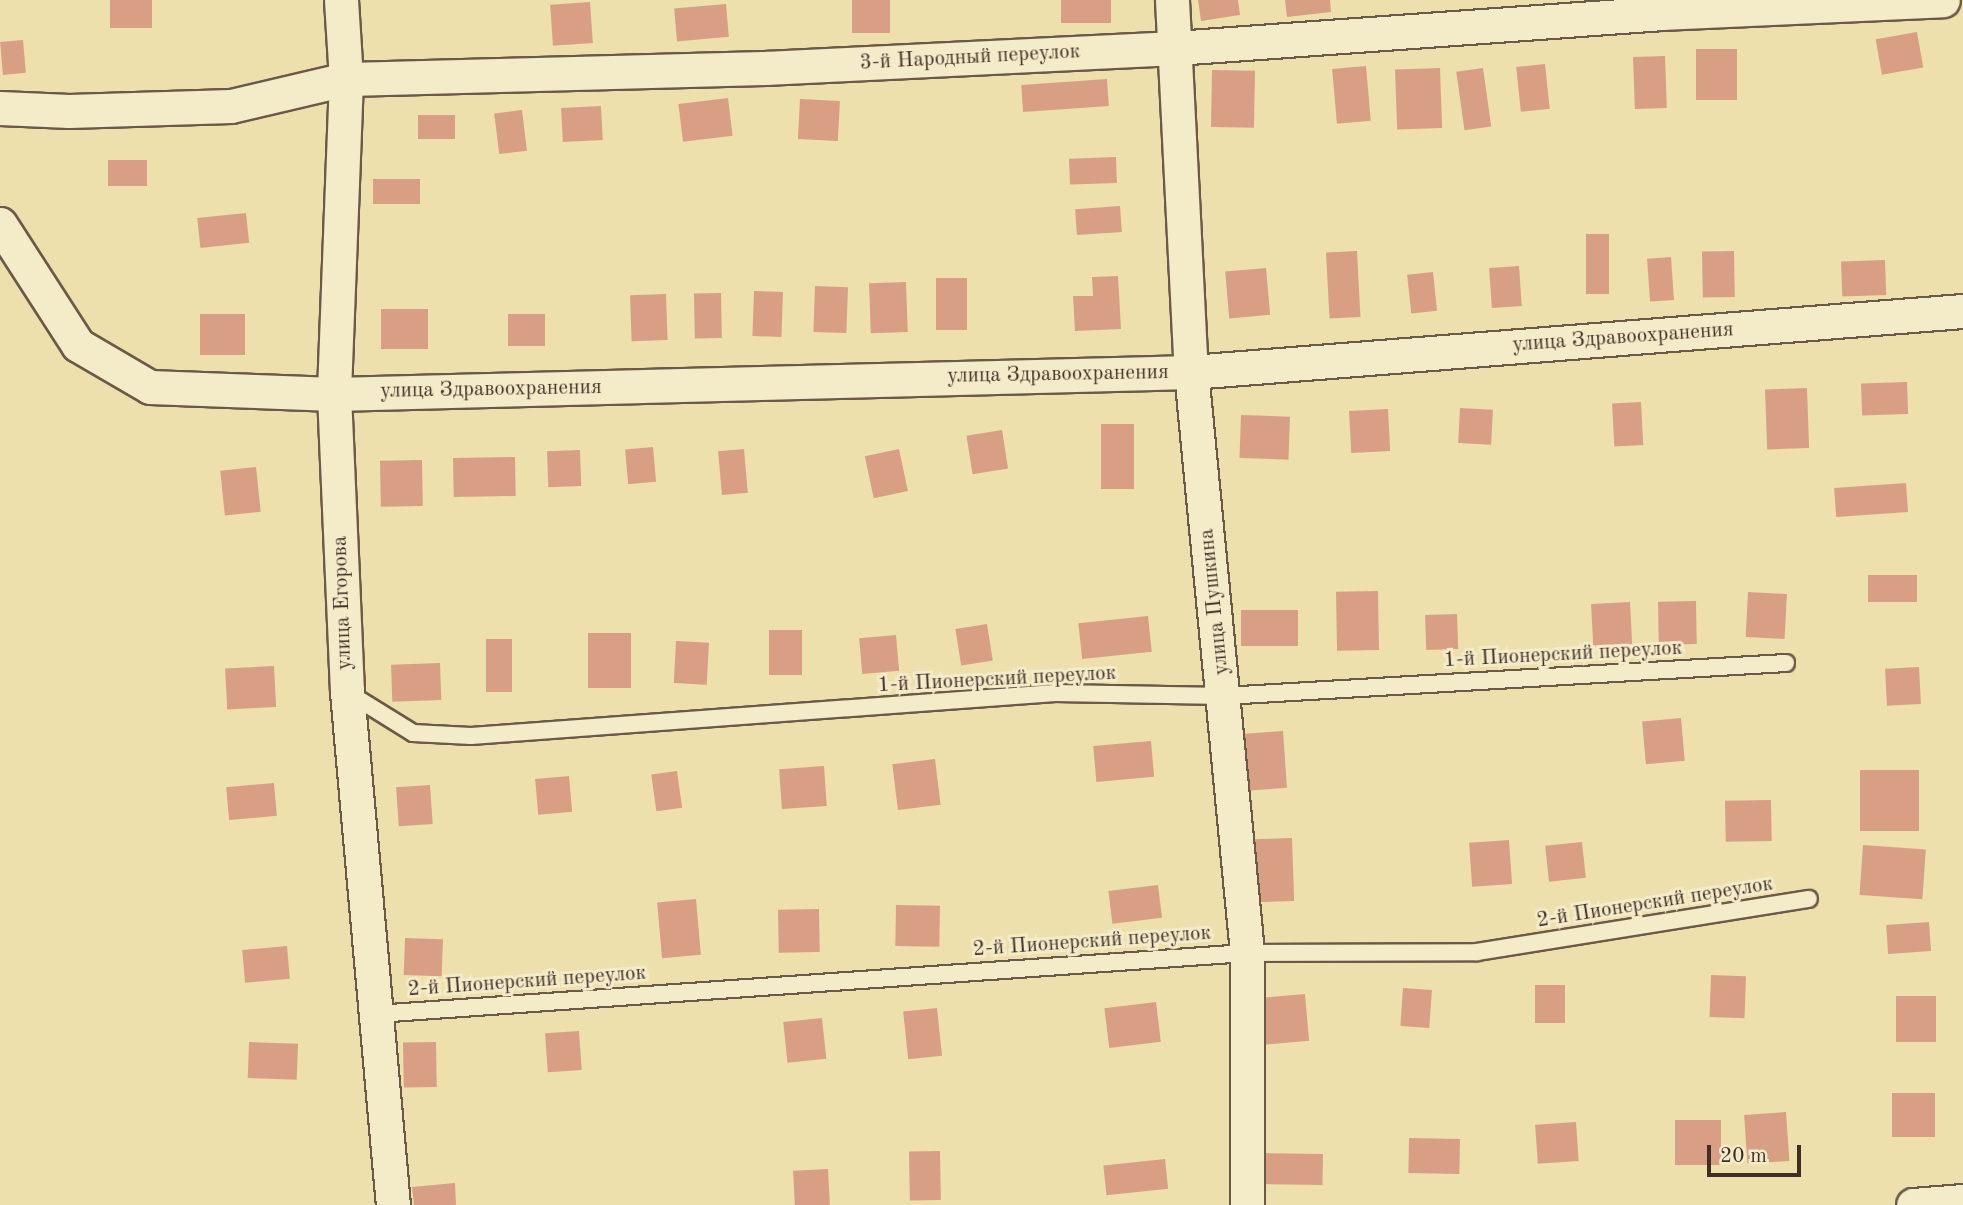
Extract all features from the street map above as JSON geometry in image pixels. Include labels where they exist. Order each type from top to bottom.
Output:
[{"type":"street","name":"улица Егорова","points":[[341,0],[345,79],[334,394],[347,692],[393,1205]]},
{"type":"street","name":"улица Пушкина","points":[[1172,0],[1191,372],[1247,953],[1247,1205]]},
{"type":"street","name":"3-й Народный переулок","points":[[0,108],[69,111],[231,106],[345,79],[766,68],[1175,48],[1661,13],[1942,0]]},
{"type":"street","name":"улица Здравоохранения","points":[[0,224],[78,345],[150,387],[334,394],[1191,372],[1963,311]]},
{"type":"street","points":[[1913,1205],[1963,1200]]},
{"type":"lane","name":"1-й Пионерский переулок","points":[[347,692],[413,733],[471,736],[1055,693],[1224,696],[1786,663]]},
{"type":"lane","name":"2-й Пионерский переулок","points":[[376,1014],[1247,953],[1477,952],[1809,899]]},
{"type":"building","points":[[110,0],[152,0],[152,28],[110,28]]},
{"type":"building","points":[[852,0],[890,0],[890,33],[852,33]]},
{"type":"building","points":[[1061,0],[1111,0],[1111,23],[1061,23]]},
{"type":"building","points":[[1198,0],[1238,0],[1240,15],[1201,21]]},
{"type":"building","points":[[1285,0],[1330,0],[1331,12],[1287,17]]},
{"type":"building","points":[[590,2],[593,43],[553,46],[550,5]]},
{"type":"building","points":[[726,4],[729,37],[677,41],[674,9]]},
{"type":"building","points":[[1917,32],[1923,67],[1882,75],[1876,39]]},
{"type":"building","points":[[23,40],[26,73],[3,75],[0,42]]},
{"type":"building","points":[[1696,49],[1737,49],[1737,100],[1696,100]]},
{"type":"building","points":[[1665,56],[1667,108],[1635,109],[1633,57]]},
{"type":"building","points":[[1545,64],[1550,109],[1521,112],[1516,67]]},
{"type":"building","points":[[1366,66],[1371,121],[1337,124],[1332,69]]},
{"type":"building","points":[[1440,68],[1442,128],[1397,130],[1395,70]]},
{"type":"building","points":[[1483,68],[1491,126],[1464,130],[1456,72]]},
{"type":"building","points":[[1212,70],[1255,71],[1254,128],[1211,127]]},
{"type":"building","points":[[1107,79],[1109,106],[1023,112],[1021,85]]},
{"type":"building","points":[[728,98],[733,136],[683,142],[678,104]]},
{"type":"building","points":[[800,99],[840,101],[838,141],[798,139]]},
{"type":"building","points":[[601,106],[603,140],[563,142],[561,108]]},
{"type":"building","points":[[522,110],[527,151],[499,154],[494,113]]},
{"type":"building","points":[[418,115],[455,115],[455,139],[418,139]]},
{"type":"building","points":[[1116,157],[1117,183],[1070,185],[1069,159]]},
{"type":"building","points":[[108,160],[147,160],[147,186],[108,186]]},
{"type":"building","points":[[373,179],[420,179],[420,204],[373,204]]},
{"type":"building","points":[[1120,206],[1122,232],[1077,235],[1075,209]]},
{"type":"building","points":[[246,213],[249,243],[200,248],[197,218]]},
{"type":"building","points":[[1586,234],[1609,234],[1609,294],[1586,294]]},
{"type":"building","points":[[1357,251],[1360,317],[1329,319],[1326,253]]},
{"type":"building","points":[[1734,251],[1735,297],[1703,298],[1702,252]]},
{"type":"building","points":[[1671,257],[1674,300],[1650,302],[1647,259]]},
{"type":"building","points":[[1885,260],[1886,295],[1842,297],[1841,262]]},
{"type":"building","points":[[1519,266],[1522,306],[1492,308],[1489,268]]},
{"type":"building","points":[[1266,268],[1270,315],[1229,318],[1225,272]]},
{"type":"building","points":[[1433,272],[1437,311],[1411,314],[1407,275]]},
{"type":"building","points":[[1118,276],[1121,329],[1075,331],[1073,296],[1093,296],[1092,277]]},
{"type":"building","points":[[936,278],[967,278],[967,330],[936,330]]},
{"type":"building","points":[[906,282],[908,332],[871,333],[869,283]]},
{"type":"building","points":[[815,286],[848,287],[846,333],[813,332]]},
{"type":"building","points":[[754,291],[783,292],[781,337],[752,336]]},
{"type":"building","points":[[694,293],[721,293],[722,338],[695,338]]},
{"type":"building","points":[[666,294],[668,340],[632,341],[630,295]]},
{"type":"building","points":[[381,309],[428,309],[428,349],[381,349]]},
{"type":"building","points":[[200,314],[245,314],[245,355],[200,355]]},
{"type":"building","points":[[508,314],[545,314],[545,346],[508,346]]},
{"type":"building","points":[[1907,382],[1908,414],[1862,416],[1861,384]]},
{"type":"building","points":[[1807,388],[1809,448],[1767,449],[1765,389]]},
{"type":"building","points":[[1641,402],[1643,445],[1614,446],[1612,404]]},
{"type":"building","points":[[1460,408],[1493,410],[1491,445],[1458,443]]},
{"type":"building","points":[[1388,409],[1390,451],[1351,453],[1349,411]]},
{"type":"building","points":[[1241,415],[1290,417],[1288,460],[1239,458]]},
{"type":"building","points":[[1101,424],[1134,424],[1134,489],[1101,489]]},
{"type":"building","points":[[1002,430],[1008,469],[973,474],[966,436]]},
{"type":"building","points":[[653,447],[656,482],[628,484],[625,449]]},
{"type":"building","points":[[744,449],[748,493],[722,495],[718,451]]},
{"type":"building","points":[[899,449],[908,491],[874,498],[865,456]]},
{"type":"building","points":[[580,450],[581,486],[548,487],[547,451]]},
{"type":"building","points":[[515,457],[516,496],[454,497],[453,458]]},
{"type":"building","points":[[422,460],[423,506],[381,507],[380,461]]},
{"type":"building","points":[[256,467],[261,512],[225,516],[220,471]]},
{"type":"building","points":[[1906,483],[1908,512],[1836,517],[1834,488]]},
{"type":"building","points":[[1868,575],[1917,575],[1917,602],[1868,602]]},
{"type":"building","points":[[1378,591],[1379,650],[1337,651],[1336,592]]},
{"type":"building","points":[[1748,592],[1787,594],[1785,639],[1746,637]]},
{"type":"building","points":[[1696,601],[1697,644],[1659,645],[1658,602]]},
{"type":"building","points":[[1630,602],[1632,644],[1593,646],[1591,604]]},
{"type":"building","points":[[1241,610],[1298,610],[1298,646],[1241,646]]},
{"type":"building","points":[[1457,614],[1458,649],[1426,650],[1425,615]]},
{"type":"building","points":[[1148,616],[1152,652],[1082,659],[1078,623]]},
{"type":"building","points":[[987,624],[993,661],[961,666],[955,629]]},
{"type":"building","points":[[769,630],[802,630],[802,675],[769,675]]},
{"type":"building","points":[[588,633],[631,633],[631,688],[588,688]]},
{"type":"building","points":[[896,635],[899,671],[862,674],[859,638]]},
{"type":"building","points":[[486,639],[512,639],[512,692],[486,692]]},
{"type":"building","points":[[676,641],[709,643],[707,685],[674,683]]},
{"type":"building","points":[[440,663],[441,700],[392,702],[391,665]]},
{"type":"building","points":[[274,666],[276,707],[227,710],[225,669]]},
{"type":"building","points":[[1919,667],[1921,704],[1887,706],[1885,669]]},
{"type":"building","points":[[1681,718],[1685,761],[1646,764],[1642,721]]},
{"type":"building","points":[[1283,731],[1287,788],[1245,791],[1241,734]]},
{"type":"building","points":[[1151,741],[1154,777],[1096,782],[1093,746]]},
{"type":"building","points":[[935,759],[941,805],[898,810],[892,764]]},
{"type":"building","points":[[824,766],[827,806],[782,809],[779,769]]},
{"type":"building","points":[[1860,770],[1919,770],[1919,831],[1860,831]]},
{"type":"building","points":[[677,771],[682,808],[656,811],[651,775]]},
{"type":"building","points":[[569,776],[572,812],[538,815],[535,779]]},
{"type":"building","points":[[274,783],[277,816],[229,820],[226,787]]},
{"type":"building","points":[[430,785],[433,824],[399,826],[396,787]]},
{"type":"building","points":[[1771,800],[1772,841],[1726,842],[1725,801]]},
{"type":"building","points":[[1292,838],[1294,901],[1255,902],[1253,839]]},
{"type":"building","points":[[1509,840],[1512,884],[1472,887],[1469,843]]},
{"type":"building","points":[[1582,842],[1586,878],[1549,882],[1545,846]]},
{"type":"building","points":[[1863,845],[1926,849],[1922,899],[1860,895]]},
{"type":"building","points":[[1158,885],[1162,918],[1112,924],[1108,891]]},
{"type":"building","points":[[696,899],[701,955],[662,958],[657,902]]},
{"type":"building","points":[[896,905],[940,906],[939,947],[895,946]]},
{"type":"building","points":[[819,909],[820,952],[779,953],[778,910]]},
{"type":"building","points":[[1929,922],[1931,951],[1888,954],[1886,925]]},
{"type":"building","points":[[405,938],[443,939],[442,976],[404,975]]},
{"type":"building","points":[[287,946],[290,979],[245,983],[242,950]]},
{"type":"building","points":[[1711,975],[1746,976],[1745,1018],[1710,1017]]},
{"type":"building","points":[[1535,985],[1565,985],[1565,1023],[1535,1023]]},
{"type":"building","points":[[1403,988],[1432,990],[1429,1028],[1400,1026]]},
{"type":"building","points":[[1305,994],[1309,1041],[1262,1045],[1258,998]]},
{"type":"building","points":[[1896,996],[1936,996],[1936,1042],[1896,1042]]},
{"type":"building","points":[[1156,1002],[1161,1042],[1109,1048],[1104,1008]]},
{"type":"building","points":[[937,1008],[942,1056],[908,1059],[903,1012]]},
{"type":"building","points":[[822,1018],[826,1059],[787,1063],[783,1022]]},
{"type":"building","points":[[579,1031],[582,1070],[548,1072],[545,1033]]},
{"type":"building","points":[[249,1042],[298,1044],[297,1080],[248,1078]]},
{"type":"building","points":[[436,1042],[437,1087],[404,1088],[403,1043]]},
{"type":"building","points":[[1892,1093],[1935,1093],[1935,1137],[1892,1137]]},
{"type":"building","points":[[1786,1112],[1789,1161],[1748,1164],[1744,1115]]},
{"type":"building","points":[[1675,1120],[1721,1120],[1721,1165],[1675,1165]]},
{"type":"building","points":[[1576,1122],[1579,1161],[1538,1164],[1535,1125]]},
{"type":"building","points":[[1409,1138],[1460,1139],[1459,1174],[1408,1173]]},
{"type":"building","points":[[940,1151],[941,1200],[910,1201],[909,1152]]},
{"type":"building","points":[[1261,1153],[1323,1154],[1322,1185],[1260,1184]]},
{"type":"building","points":[[1165,1159],[1168,1189],[1106,1195],[1103,1165]]},
{"type":"building","points":[[828,1169],[830,1205],[795,1205],[793,1171]]},
{"type":"building","points":[[455,1183],[456,1205],[414,1205],[412,1187]]}]
